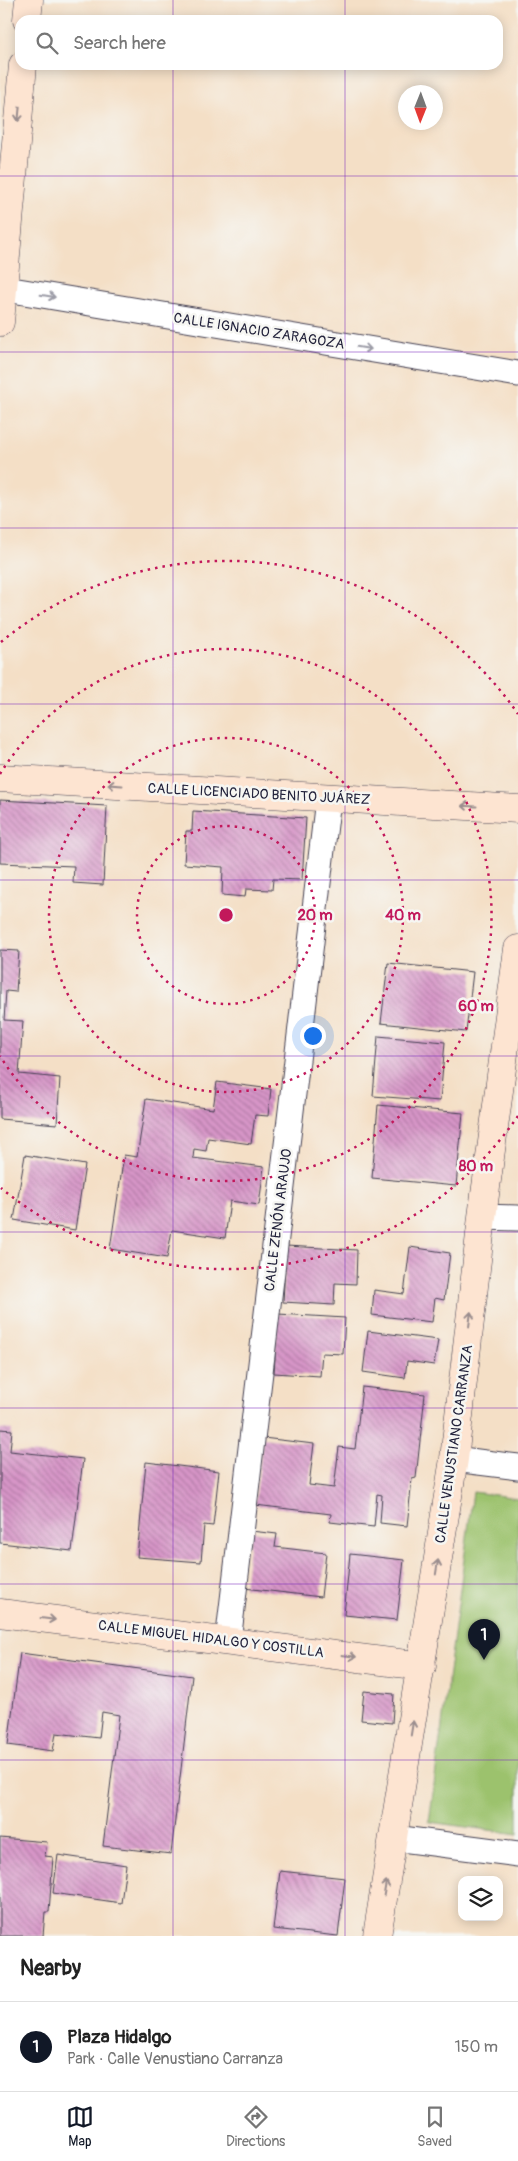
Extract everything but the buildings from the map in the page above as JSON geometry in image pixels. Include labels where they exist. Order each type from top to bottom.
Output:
[{"type":"street","points":[[28,15],[29,0]]},
{"type":"street","points":[[0,322],[23,70]]},
{"type":"street","name":"CALLE IGNACIO ZARAGOZA","points":[[2,288],[518,374]]},
{"type":"street","name":"CALLE LICENCIADO BENITO JUÁREZ","points":[[0,778],[518,809]]},
{"type":"street","name":"CALLE ZENÓN ARAUJO","points":[[228,1642],[328,799]]},
{"type":"street","name":"CALLE VENUSTIANO CARRANZA","points":[[377,1936],[454,1460],[482,1216],[518,949]]},
{"type":"street","points":[[482,1216],[518,1218]]},
{"type":"street","points":[[454,1460],[518,1467]]},
{"type":"street","name":"CALLE MIGUEL HIDALGO Y COSTILLA","points":[[0,1613],[422,1666]]},
{"type":"street","points":[[394,1838],[518,1854]]},
{"type":"green space","points":[[473,1492],[518,1498],[518,1834],[429,1822]]},
{"type":"place","name":"Plaza Hidalgo","points":[[484,1660]]}]
